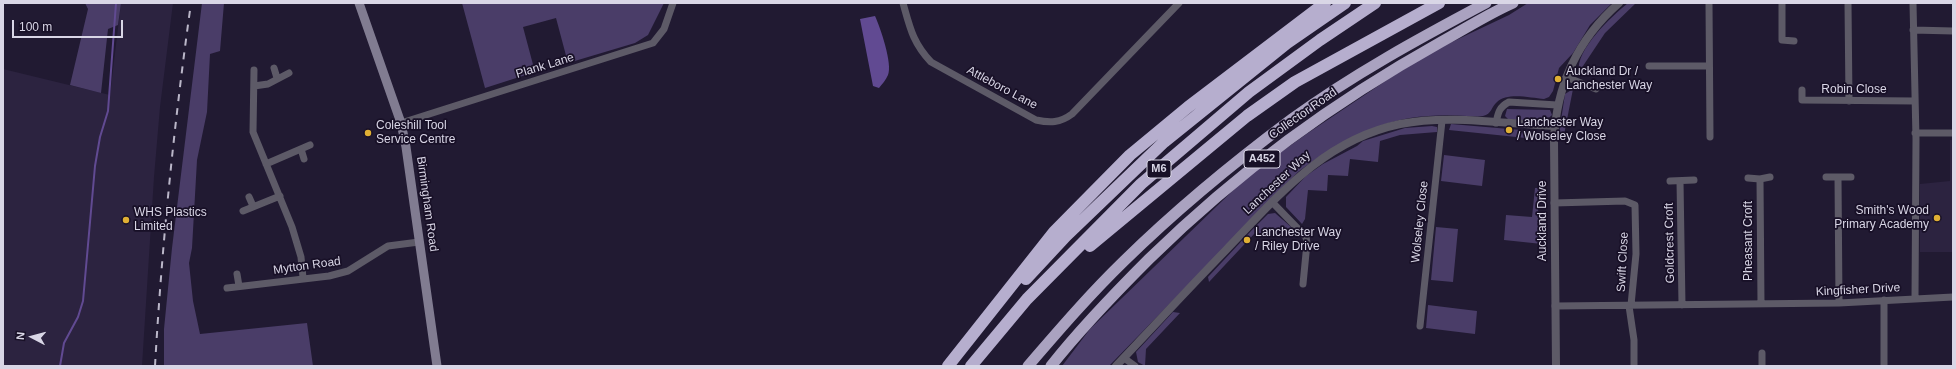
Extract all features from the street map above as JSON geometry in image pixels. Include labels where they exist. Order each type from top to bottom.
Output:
[{"type":"highway","points":[[964,346],[1054,232],[1130,155],[1188,107],[1325,3]]},
{"type":"highway","name":"M6","points":[[948,366],[964,346],[1066,236],[1164,142],[1287,43],[1345,3]]},
{"type":"highway","name":"M6","points":[[972,366],[1027,299],[1141,184],[1249,92],[1320,40],[1375,3]]},
{"type":"highway","points":[[1027,299],[1143,200],[1253,112],[1295,82],[1439,3]]},
{"type":"highway","name":"Collector Road","points":[[1028,366],[1074,313],[1123,262],[1174,214],[1232,165],[1293,118],[1380,62],[1486,3]]},
{"type":"highway","name":"Collector Road","points":[[1053,364],[1085,325],[1133,274],[1184,225],[1242,175],[1299,131],[1388,72],[1513,3]]},
{"type":"main road","name":"Birmingham Road","points":[[359,3],[401,123],[411,172],[419,242],[437,366]]},
{"type":"street","name":"Plank Lane","points":[[401,123],[653,43],[664,29],[673,3]]},
{"type":"street","name":"Attleboro Lane","points":[[903,3],[910,29],[919,49],[931,62],[1036,120],[1055,122],[1065,119],[1072,114],[1179,3]]},
{"type":"street","name":"Auckland Drive","points":[[1556,366],[1554,203],[1555,126],[1557,105],[1566,77],[1588,36],[1620,3]]},
{"type":"street","points":[[1709,3],[1710,137]]},
{"type":"street","points":[[1782,3],[1782,40],[1794,41]]},
{"type":"street","points":[[1848,3],[1849,101]]},
{"type":"street","name":"Kingfisher Drive","points":[[1555,306],[1839,303],[1915,298],[1915,101],[1913,3]]},
{"type":"street","points":[[1913,30],[1953,31]]},
{"type":"street","points":[[1649,66],[1709,66]]},
{"type":"street","points":[[274,68],[277,78]]},
{"type":"street","points":[[254,70],[253,132],[280,196],[294,235],[300,257],[303,278]]},
{"type":"street","points":[[254,86],[268,84],[289,73]]},
{"type":"street","points":[[1566,77],[1596,89]]},
{"type":"street","name":"Robin Close","points":[[1802,90],[1802,100],[1915,101]]},
{"type":"street","points":[[1496,122],[1499,110],[1502,106],[1509,102],[1557,105]]},
{"type":"street","name":"Lanchester Way","points":[[1116,366],[1272,202],[1304,171],[1321,158],[1350,142],[1399,125],[1426,121],[1496,122],[1555,126]]},
{"type":"street","name":"Wolseley Close","points":[[1420,326],[1442,121]]},
{"type":"street","points":[[1915,133],[1953,133]]},
{"type":"street","points":[[266,164],[310,145]]},
{"type":"street","points":[[301,149],[304,159]]},
{"type":"street","points":[[1748,178],[1760,179],[1770,177]]},
{"type":"street","points":[[1826,177],[1851,177]]},
{"type":"street","points":[[1838,177],[1839,303]]},
{"type":"street","name":"Pheasant Croft","points":[[1760,179],[1761,304]]},
{"type":"street","points":[[1670,181],[1694,180]]},
{"type":"street","name":"Goldcrest Croft","points":[[1680,181],[1682,305]]},
{"type":"street","points":[[243,211],[280,196]]},
{"type":"street","points":[[249,197],[253,206]]},
{"type":"street","name":"Swift Close","points":[[1554,203],[1625,201],[1635,205],[1636,254],[1630,306]]},
{"type":"street","points":[[1272,202],[1306,237],[1307,243],[1302,284]]},
{"type":"street","name":"Mytton Road","points":[[227,288],[329,276],[348,271],[388,246],[419,242]]},
{"type":"street","points":[[237,274],[239,286]]},
{"type":"street","points":[[1915,298],[1953,297]]},
{"type":"street","points":[[1884,300],[1884,366]]},
{"type":"street","points":[[1630,306],[1634,340],[1634,366]]},
{"type":"street","points":[[1762,353],[1762,366]]},
{"type":"street","points":[[1124,358],[1135,366]]},
{"type":"shaded area","points":[[85,3],[121,3],[118,25],[108,29],[101,93],[70,85],[88,9]]},
{"type":"shaded area","points":[[121,3],[173,3],[160,107],[154,177],[142,366],[3,366],[3,69],[110,95]]},
{"type":"shaded area","points":[[202,3],[224,3],[220,51],[210,54],[207,112],[197,160],[192,248],[189,263],[193,301],[200,334],[307,323],[313,366],[164,366],[164,329],[172,248]]},
{"type":"shaded area","points":[[462,3],[664,3],[648,35],[635,43],[568,63],[556,18],[523,27],[535,72],[485,88]]},
{"type":"shaded area","points":[[1528,3],[1612,3],[1590,25],[1573,53],[1559,68],[1553,91],[1549,97],[1544,99],[1519,96],[1507,97],[1497,102],[1488,114],[1483,116],[1443,115],[1410,118],[1375,127],[1343,142],[1312,161],[1298,172],[1109,366],[1062,366],[1090,329],[1250,174],[1390,78],[1435,50],[1509,15]]},
{"type":"shaded area","points":[[1628,3],[1636,3],[1605,33],[1579,72],[1579,63],[1583,54],[1596,34]]},
{"type":"shaded area","points":[[875,16],[883,37],[889,63],[888,75],[879,88],[873,86],[860,19]]},
{"type":"shaded area","points":[[1573,89],[1563,140],[1558,140],[1565,94]]},
{"type":"shaded area","points":[[1507,109],[1550,110],[1552,115],[1548,118],[1537,121],[1508,119],[1505,116]]},
{"type":"shaded area","points":[[1451,124],[1544,132],[1545,140],[1449,130]]},
{"type":"shaded area","points":[[1437,127],[1437,132],[1400,135],[1380,141],[1378,162],[1350,159],[1348,176],[1328,175],[1327,191],[1308,190],[1305,219],[1302,224],[1286,207],[1286,197],[1306,176],[1323,164],[1357,146],[1363,141],[1405,128]]},
{"type":"shaded area","name":"Smith's Wood Primary Academy","points":[[1950,140],[1953,140],[1953,252],[1920,252],[1920,184],[1950,181]]},
{"type":"shaded area","points":[[1444,155],[1485,160],[1482,186],[1441,181]]},
{"type":"shaded area","points":[[1535,188],[1539,188],[1538,210],[1542,231],[1542,244],[1504,240],[1506,215],[1532,217]]},
{"type":"shaded area","points":[[1275,213],[1298,233],[1296,237],[1255,233],[1209,282],[1208,277],[1251,231],[1268,214]]},
{"type":"shaded area","points":[[1436,227],[1458,229],[1453,282],[1431,280]]},
{"type":"shaded area","points":[[1428,305],[1477,311],[1475,334],[1426,328]]},
{"type":"shaded area","points":[[1173,312],[1180,313],[1146,349],[1145,366],[1138,362],[1136,352]]},
{"type":"waterway","points":[[60,366],[64,343],[78,317],[83,301],[95,166],[100,137],[108,111],[116,3]]},
{"type":"railway","points":[[155,366],[169,184],[191,3]]},
{"type":"place","name":"Auckland Dr / Lanchester Way","points":[[1558,79]]},
{"type":"place","name":"Lanchester Way / Wolseley Close","points":[[1509,130]]},
{"type":"place","name":"Coleshill Tool Service Centre","points":[[368,133]]},
{"type":"place","name":"Smith's Wood Primary Academy","points":[[1937,218]]},
{"type":"place","name":"WHS Plastics Limited","points":[[126,220]]},
{"type":"place","name":"Lanchester Way / Riley Drive","points":[[1247,240]]}]
